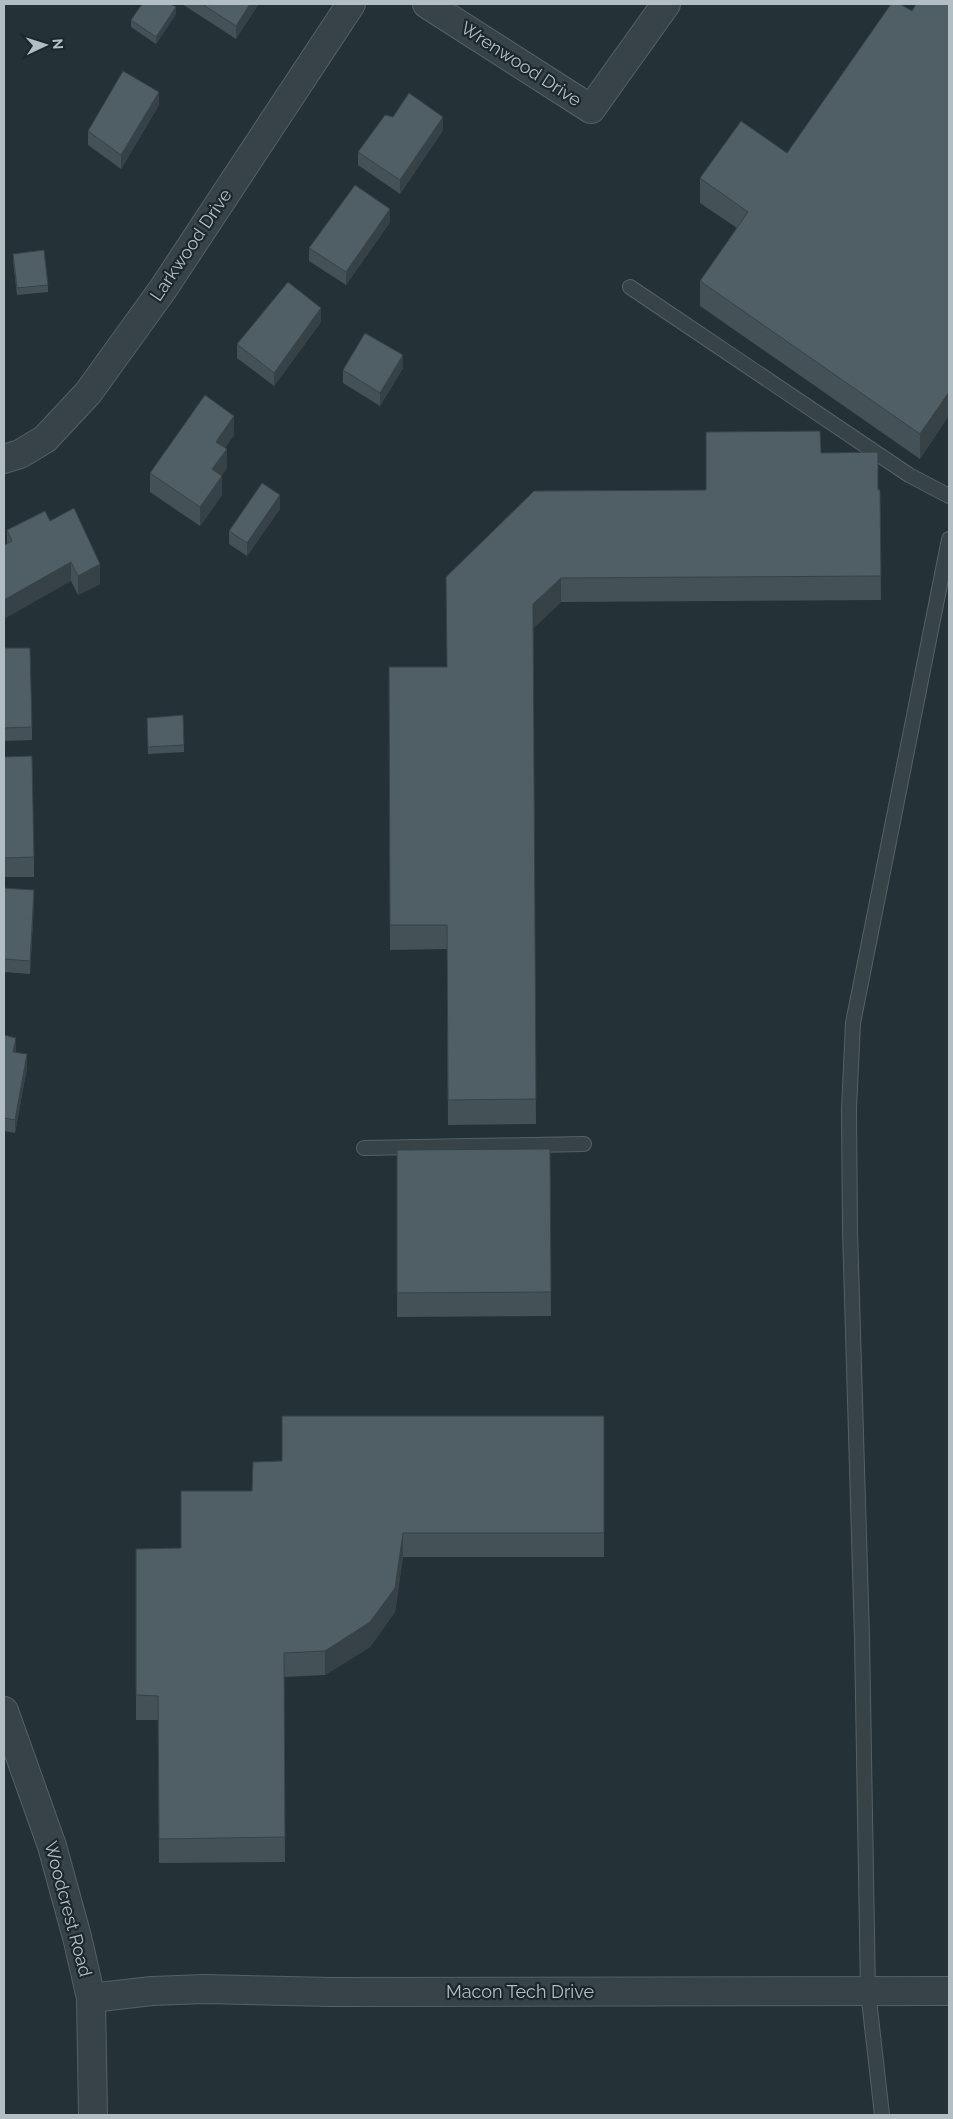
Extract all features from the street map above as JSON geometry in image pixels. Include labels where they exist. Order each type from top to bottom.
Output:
[{"type":"street","name":"Larkwood Drive","points":[[4,459],[20,454],[45,439],[88,394],[168,281],[351,4]]},
{"type":"street","name":"Wrenwood Drive","points":[[427,4],[591,109],[666,4]]},
{"type":"street","name":"Woodcrest Road","points":[[4,1711],[52,1846],[77,1937],[91,1998],[93,2115]]},
{"type":"street","name":"Macon Tech Drive","points":[[91,1998],[152,1991],[205,1989],[332,1992],[949,1991]]},
{"type":"lane","points":[[630,286],[909,475],[949,496]]},
{"type":"lane","points":[[882,2115],[868,1991],[862,1638],[850,1231],[849,1109],[853,1023],[949,539]]},
{"type":"lane","points":[[364,1148],[584,1144]]},
{"type":"building","points":[[142,4],[170,4],[176,7],[156,37],[131,20]]},
{"type":"building","points":[[202,4],[250,4],[236,26]]},
{"type":"building","points":[[891,4],[900,4],[912,11],[916,4],[949,4],[949,392],[920,434],[700,281],[748,212],[700,178],[741,121],[787,153]]},
{"type":"building","points":[[123,71],[159,92],[121,155],[88,131]]},
{"type":"building","points":[[409,93],[443,117],[400,180],[358,152],[385,115],[393,117]]},
{"type":"building","points":[[355,185],[390,209],[346,272],[309,248]]},
{"type":"building","points":[[44,250],[48,285],[17,288],[13,254]]},
{"type":"building","points":[[288,282],[321,308],[274,373],[237,344]]},
{"type":"building","points":[[365,333],[403,355],[380,393],[343,370]]},
{"type":"building","points":[[205,395],[234,416],[216,442],[227,449],[212,469],[222,476],[200,507],[150,473]]},
{"type":"building","points":[[820,431],[821,453],[878,452],[881,576],[561,578],[533,604],[536,1099],[448,1100],[447,925],[390,925],[389,667],[447,667],[446,577],[534,491],[706,490],[706,432]]},
{"type":"building","points":[[262,483],[280,495],[247,543],[229,531]]},
{"type":"building","points":[[74,508],[100,564],[78,576],[71,562],[4,600],[4,545],[12,541],[7,530],[45,511],[50,521]]},
{"type":"building","points":[[4,648],[30,648],[32,727],[4,728]]},
{"type":"building","points":[[183,715],[184,745],[148,747],[147,718]]},
{"type":"building","points":[[32,756],[34,857],[4,858],[4,757]]},
{"type":"building","points":[[4,888],[34,890],[30,961],[4,959]]},
{"type":"building","points":[[4,1035],[16,1038],[13,1052],[27,1054],[15,1120],[4,1118]]},
{"type":"building","points":[[550,1149],[551,1292],[397,1293],[397,1150]]},
{"type":"building","points":[[282,1416],[604,1416],[604,1533],[403,1533],[395,1588],[370,1622],[325,1651],[284,1653],[285,1837],[159,1839],[158,1696],[136,1695],[136,1549],[181,1548],[181,1491],[252,1491],[253,1462],[282,1461]]}]
